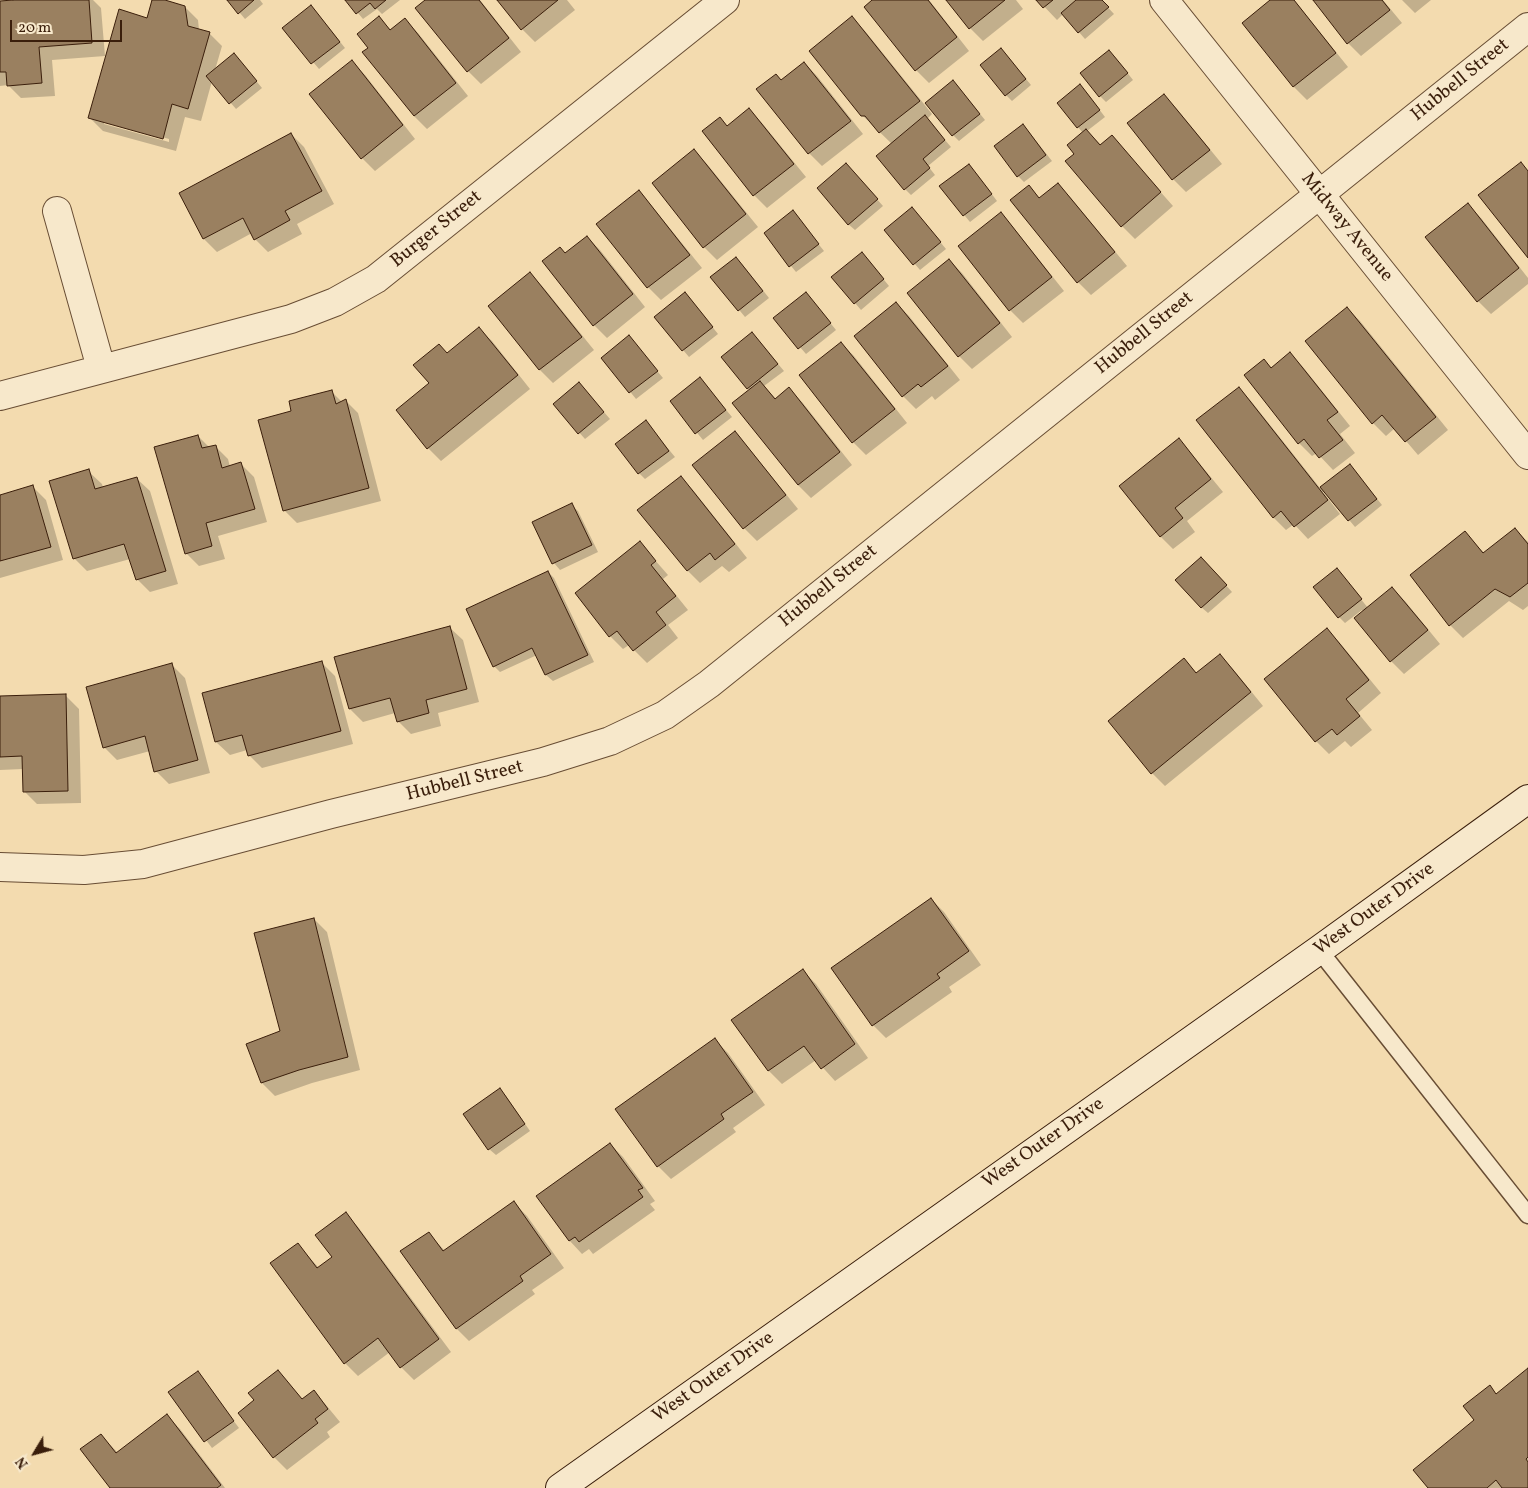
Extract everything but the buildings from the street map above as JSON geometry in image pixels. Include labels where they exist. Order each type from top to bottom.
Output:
[{"type":"street","name":"Burger Street","points":[[0,396],[291,319],[335,302],[376,280],[725,0]]},
{"type":"street","name":"Midway Avenue","points":[[1164,0],[1528,455]]},
{"type":"street","name":"Hubbell Street","points":[[0,867],[84,870],[143,864],[331,814],[544,762],[610,741],[665,714],[717,677],[1528,27]]},
{"type":"street","points":[[58,211],[101,368]]},
{"type":"street","name":"West Outer Drive","points":[[560,1488],[1319,950],[1528,799]]},
{"type":"lane","points":[[1319,950],[1528,1215]]}]
